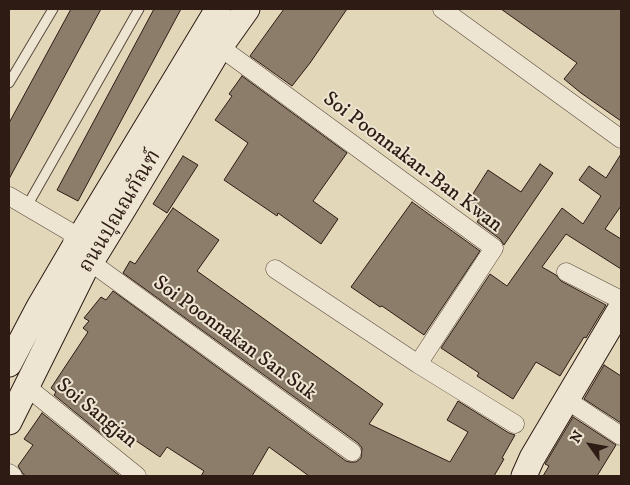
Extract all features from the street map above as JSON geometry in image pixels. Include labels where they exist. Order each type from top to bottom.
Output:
[{"type":"street","name":"ถนนปุณณกัณฑ์","points":[[9,422],[27,387],[81,255],[218,9]]},
{"type":"street","name":"ถนนปุณณกัณฑ์","points":[[81,255],[94,257],[220,48],[247,9]]},
{"type":"street","points":[[442,9],[621,139]]},
{"type":"street","name":"Soi Poonnakan-Ban Kwan","points":[[220,48],[494,248],[418,364]]},
{"type":"street","points":[[9,196],[72,233],[81,255]]},
{"type":"street","name":"ถนนปุณณกัณฑ์","points":[[9,364],[39,307],[81,255]]},
{"type":"street","name":"Soi Poonnakan San Suk","points":[[81,255],[352,452]]},
{"type":"street","points":[[275,269],[418,364],[515,424]]},
{"type":"street","points":[[566,272],[621,300]]},
{"type":"street","points":[[524,476],[532,458],[621,308]]},
{"type":"street","name":"Soi Sangjan","points":[[27,387],[137,476]]},
{"type":"street","points":[[567,400],[621,436]]},
{"type":"street","points":[[9,473],[13,476]]},
{"type":"lane","points":[[9,83],[53,9]]},
{"type":"lane","points":[[27,206],[139,9]]},
{"type":"building","points":[[71,9],[101,9],[9,179],[9,123]]},
{"type":"building","points":[[154,9],[181,9],[78,201],[57,190]]},
{"type":"building","points":[[284,9],[347,9],[292,86],[250,56]]},
{"type":"building","points":[[501,9],[621,9],[621,121],[564,79],[577,63]]},
{"type":"building","points":[[242,76],[347,153],[313,201],[338,219],[321,244],[278,213],[277,216],[224,180],[248,143],[215,120],[232,96],[229,94]]},
{"type":"building","points":[[621,154],[621,206],[605,229],[621,239],[621,269],[566,234],[542,267],[556,275],[561,281],[606,305],[560,376],[536,362],[513,399],[477,376],[479,373],[441,348],[490,274],[507,286],[562,208],[583,224],[601,196],[579,180],[589,166],[606,178]]},
{"type":"building","points":[[183,156],[198,165],[167,213],[153,204]]},
{"type":"building","points":[[540,164],[553,173],[504,245],[500,239],[477,222],[485,210],[469,200],[488,170],[521,192]]},
{"type":"building","points":[[412,202],[480,251],[424,335],[351,287]]},
{"type":"building","points":[[173,208],[219,240],[197,271],[383,404],[369,424],[450,462],[468,432],[447,420],[458,401],[515,435],[494,476],[309,476],[269,447],[252,476],[201,476],[204,471],[167,447],[160,457],[110,423],[103,435],[54,395],[56,392],[51,388],[88,332],[83,328],[89,321],[84,318],[101,297],[106,300],[113,291],[346,461],[356,462],[361,458],[362,448],[358,443],[123,273],[130,261],[135,264]]},
{"type":"building","points":[[604,365],[621,376],[621,423],[584,399]]},
{"type":"building","points":[[42,413],[120,476],[26,476],[23,474],[18,466],[33,445],[24,439]]},
{"type":"building","points":[[573,417],[616,445],[597,476],[543,476],[549,466],[545,464]]}]
